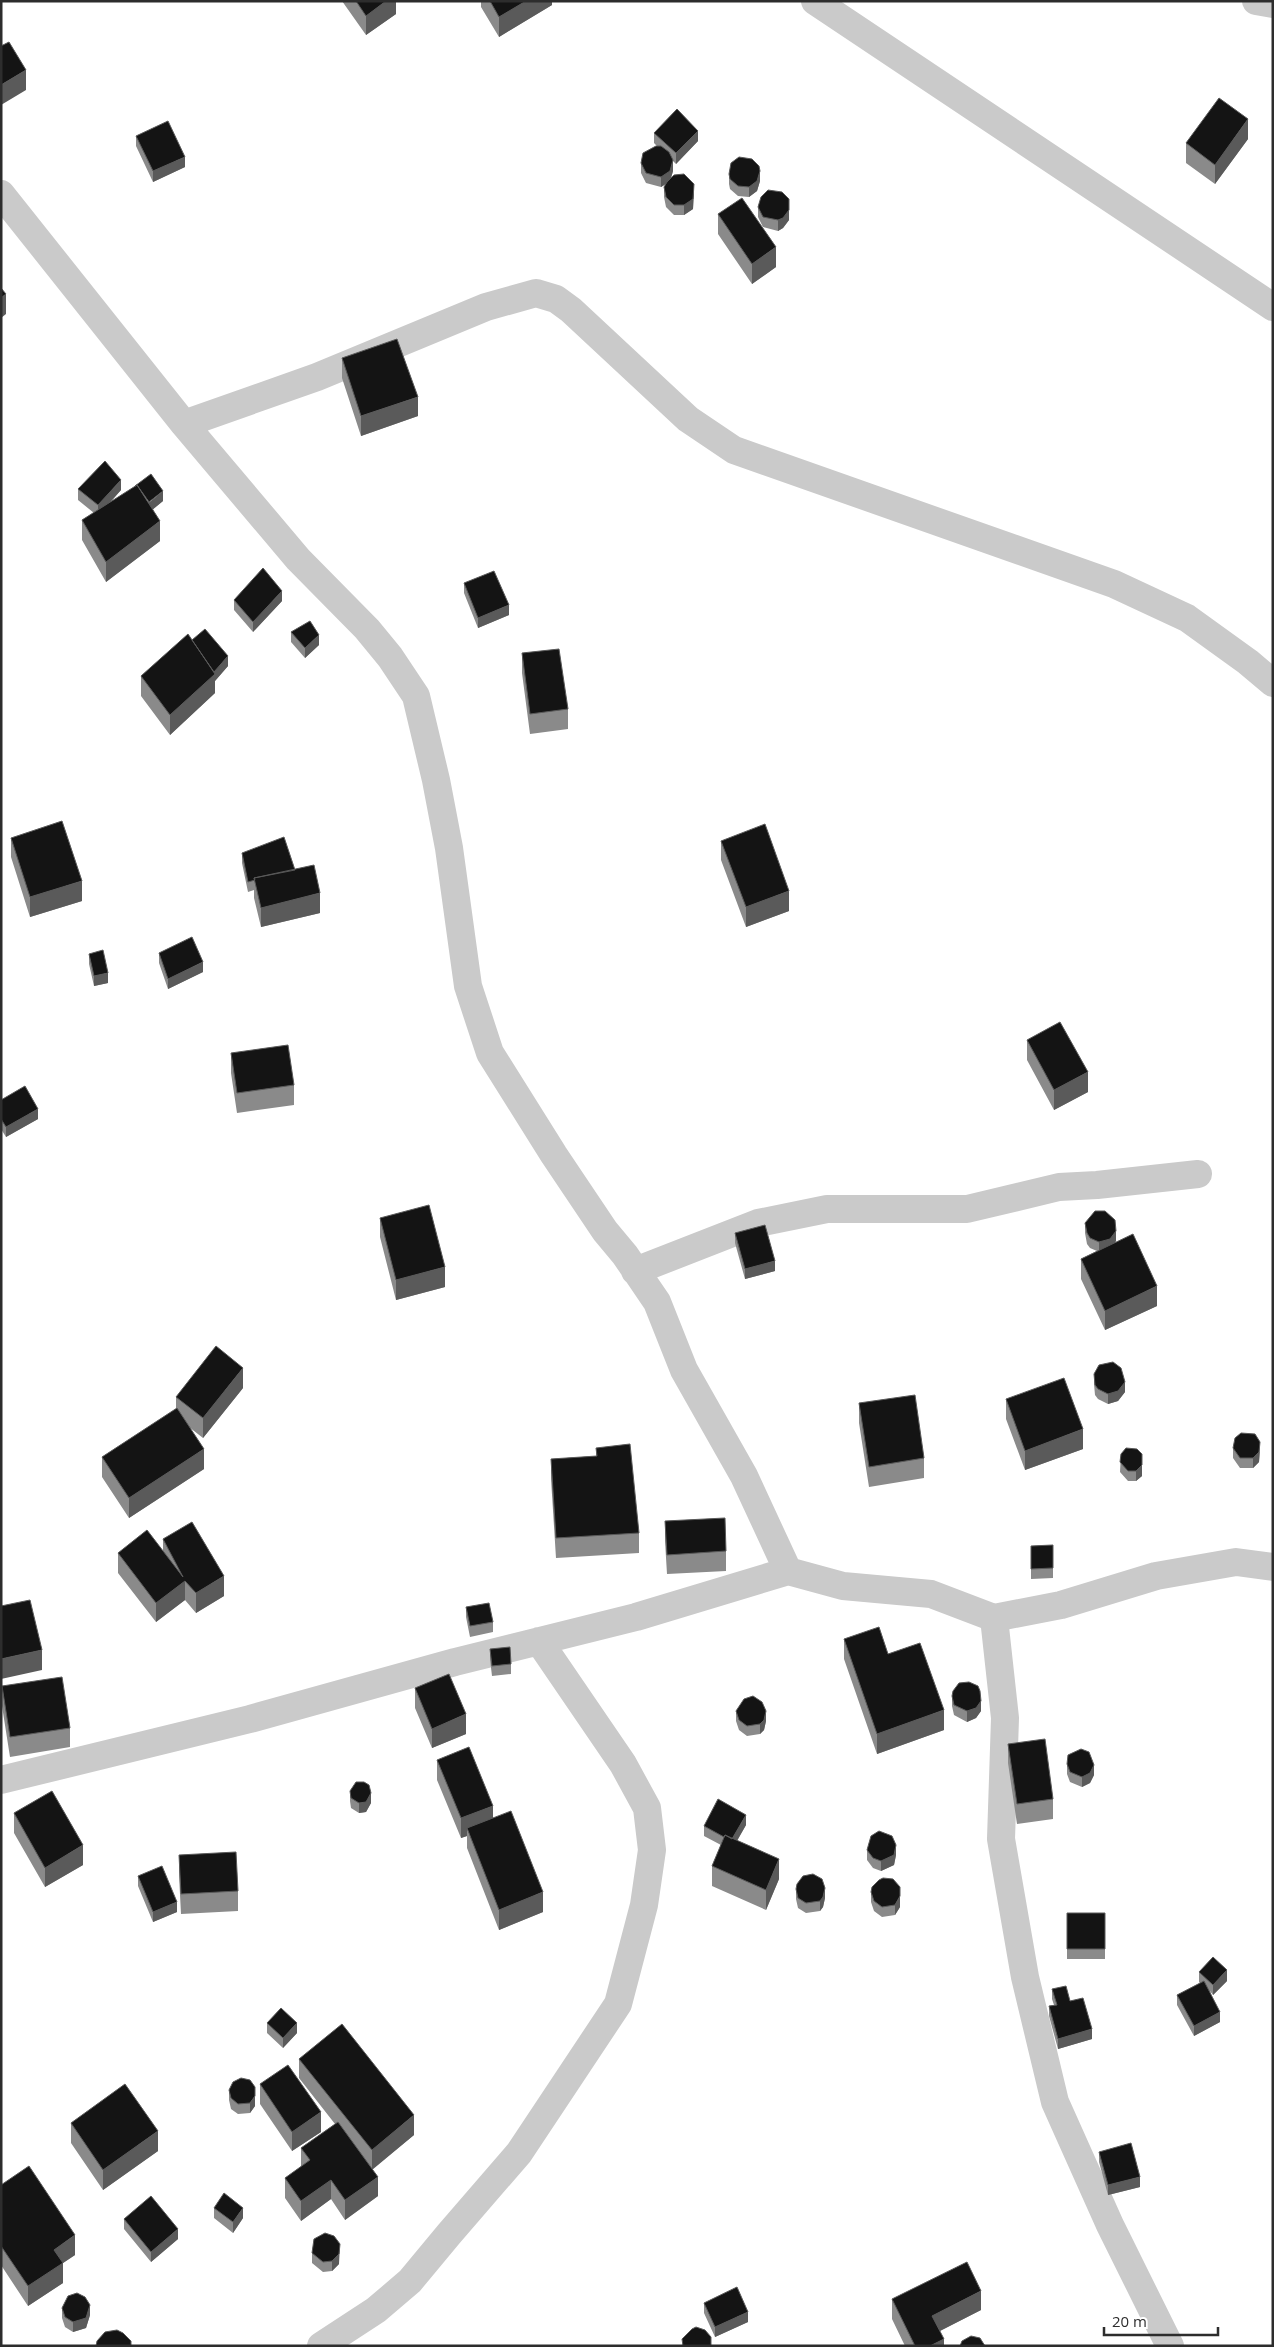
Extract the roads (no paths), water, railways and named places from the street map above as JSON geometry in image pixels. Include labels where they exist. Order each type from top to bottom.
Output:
[{"type":"street","points":[[815,1],[1273,307]]},
{"type":"street","points":[[1256,1],[1273,4]]},
{"type":"street","points":[[1,194],[184,424],[298,559],[367,630],[390,657],[416,696],[436,780],[468,986],[490,1053],[604,1230],[657,1302],[684,1370],[744,1476],[788,1570]]},
{"type":"street","points":[[184,424],[317,377],[486,307],[536,293],[556,298],[572,310],[688,418],[734,450],[1114,584],[1187,618],[1248,662],[1273,683]]},
{"type":"street","points":[[635,1271],[758,1223],[827,1209],[967,1209],[1059,1187],[1097,1186],[1198,1174]]},
{"type":"street","points":[[1,1780],[250,1719],[455,1662],[636,1616],[788,1570],[843,1586],[931,1594],[994,1618],[1061,1605],[1156,1576],[1236,1562],[1273,1567]]},
{"type":"street","points":[[994,1618],[1005,1718],[1001,1839],[1025,1977],[1055,2102],[1110,2225],[1170,2346]]},
{"type":"street","points":[[321,2346],[376,2310],[410,2281],[448,2234],[519,2153],[618,2004],[645,1896],[652,1850],[647,1808],[623,1764],[539,1641]]}]
